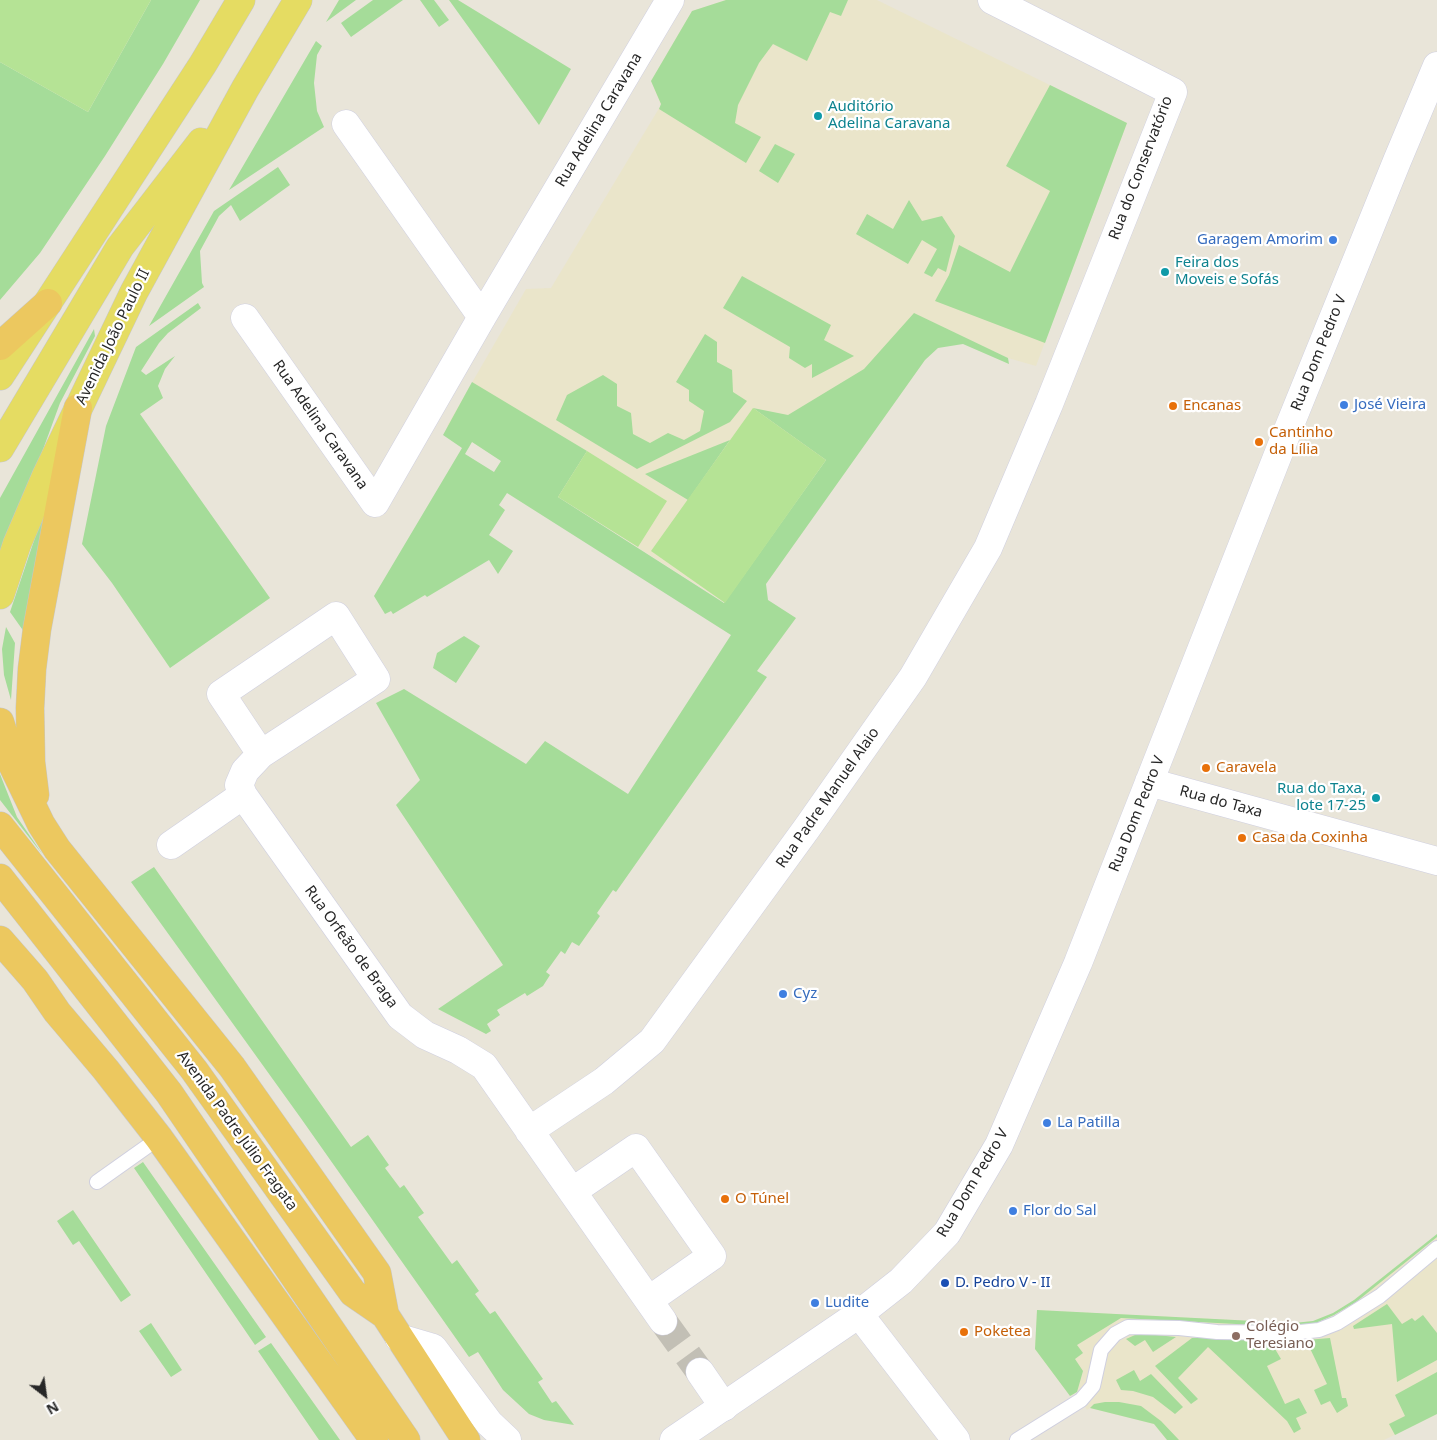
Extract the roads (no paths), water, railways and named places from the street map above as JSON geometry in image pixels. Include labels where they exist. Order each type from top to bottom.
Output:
[{"type":"highway","points":[[0,346],[48,303]]},
{"type":"highway","points":[[41,824],[31,762],[30,708],[32,669],[37,629],[78,408]]},
{"type":"highway","points":[[0,722],[12,766],[41,824],[76,875],[232,1067],[294,1155],[376,1273],[385,1315]]},
{"type":"highway","name":"Avenida Padre Júlio Fragata","points":[[0,826],[194,1070],[353,1293],[385,1315],[466,1440]]},
{"type":"highway","points":[[0,878],[169,1094],[406,1440]]},
{"type":"highway","points":[[0,940],[159,1138],[374,1440]]},
{"type":"highway","points":[[0,965],[57,1012]]},
{"type":"main road","name":"Avenida João Paulo II","points":[[0,376],[203,64],[241,0]]},
{"type":"main road","name":"Avenida João Paulo II","points":[[0,595],[17,544],[42,484],[134,292],[245,89],[298,0]]},
{"type":"main road","name":"Avenida João Paulo II","points":[[120,247],[203,64]]},
{"type":"main road","name":"Avenida João Paulo II","points":[[0,448],[120,247],[165,187],[245,89]]},
{"type":"street","name":"Rua Adelina Caravana","points":[[244,318],[375,503],[482,317],[670,0]]},
{"type":"street","name":"Rua do Conservatório","points":[[992,0],[1173,92],[1048,404]]},
{"type":"street","name":"Rua Dom Pedro V","points":[[674,1440],[859,1314],[901,1281],[947,1233],[999,1145],[1078,963],[1294,415],[1437,66]]},
{"type":"street","points":[[346,124],[482,317]]},
{"type":"street","name":"Rua Padre Manuel Alaio","points":[[529,1131],[604,1081],[652,1041],[807,828],[913,677],[988,548],[1048,404]]},
{"type":"street","points":[[171,845],[243,795],[239,785],[245,771],[261,754],[337,713],[376,679],[336,616],[220,694],[261,754]]},
{"type":"street","name":"Rua do Taxa","points":[[1150,782],[1437,861]]},
{"type":"street","name":"Rua Orfeão de Braga","points":[[243,795],[400,1016],[425,1034],[458,1050],[484,1066],[656,1310],[712,1256],[636,1148],[573,1192]]},
{"type":"street","points":[[859,1314],[956,1440]]},
{"type":"street","points":[[399,1338],[433,1348],[489,1423],[506,1440]]},
{"type":"street","points":[[700,1372],[724,1407]]},
{"type":"lane","points":[[97,1182],[159,1138]]},
{"type":"lane","points":[[1017,1440],[1081,1400],[1093,1386],[1101,1350],[1115,1334],[1128,1327],[1291,1333],[1319,1330],[1337,1323],[1380,1296],[1437,1248]]},
{"type":"tunnel","points":[[663,1321],[700,1372]]},
{"type":"place","name":"Auditório Adelina Caravana","points":[[818,116]]},
{"type":"place","name":"Garagem Amorim","points":[[1333,240]]},
{"type":"place","name":"Feira dos Moveis e Sofás","points":[[1165,272]]},
{"type":"place","name":"José Vieira","points":[[1344,405]]},
{"type":"place","name":"Encanas","points":[[1173,406]]},
{"type":"place","name":"Cantinho da Lília","points":[[1259,442]]},
{"type":"place","name":"Caravela","points":[[1206,768]]},
{"type":"place","name":"Rua do Taxa, lote 17-25","points":[[1376,798]]},
{"type":"place","name":"Casa da Coxinha","points":[[1242,838]]},
{"type":"place","name":"Cyz","points":[[783,994]]},
{"type":"place","name":"La Patilla","points":[[1047,1123]]},
{"type":"place","name":"O Túnel","points":[[725,1199]]},
{"type":"place","name":"Flor do Sal","points":[[1013,1211]]},
{"type":"place","name":"D. Pedro V - II","points":[[945,1283]]},
{"type":"place","name":"Ludite","points":[[815,1303]]},
{"type":"place","name":"Poketea","points":[[964,1332]]},
{"type":"place","name":"Colégio Teresiano","points":[[1236,1336]]}]
